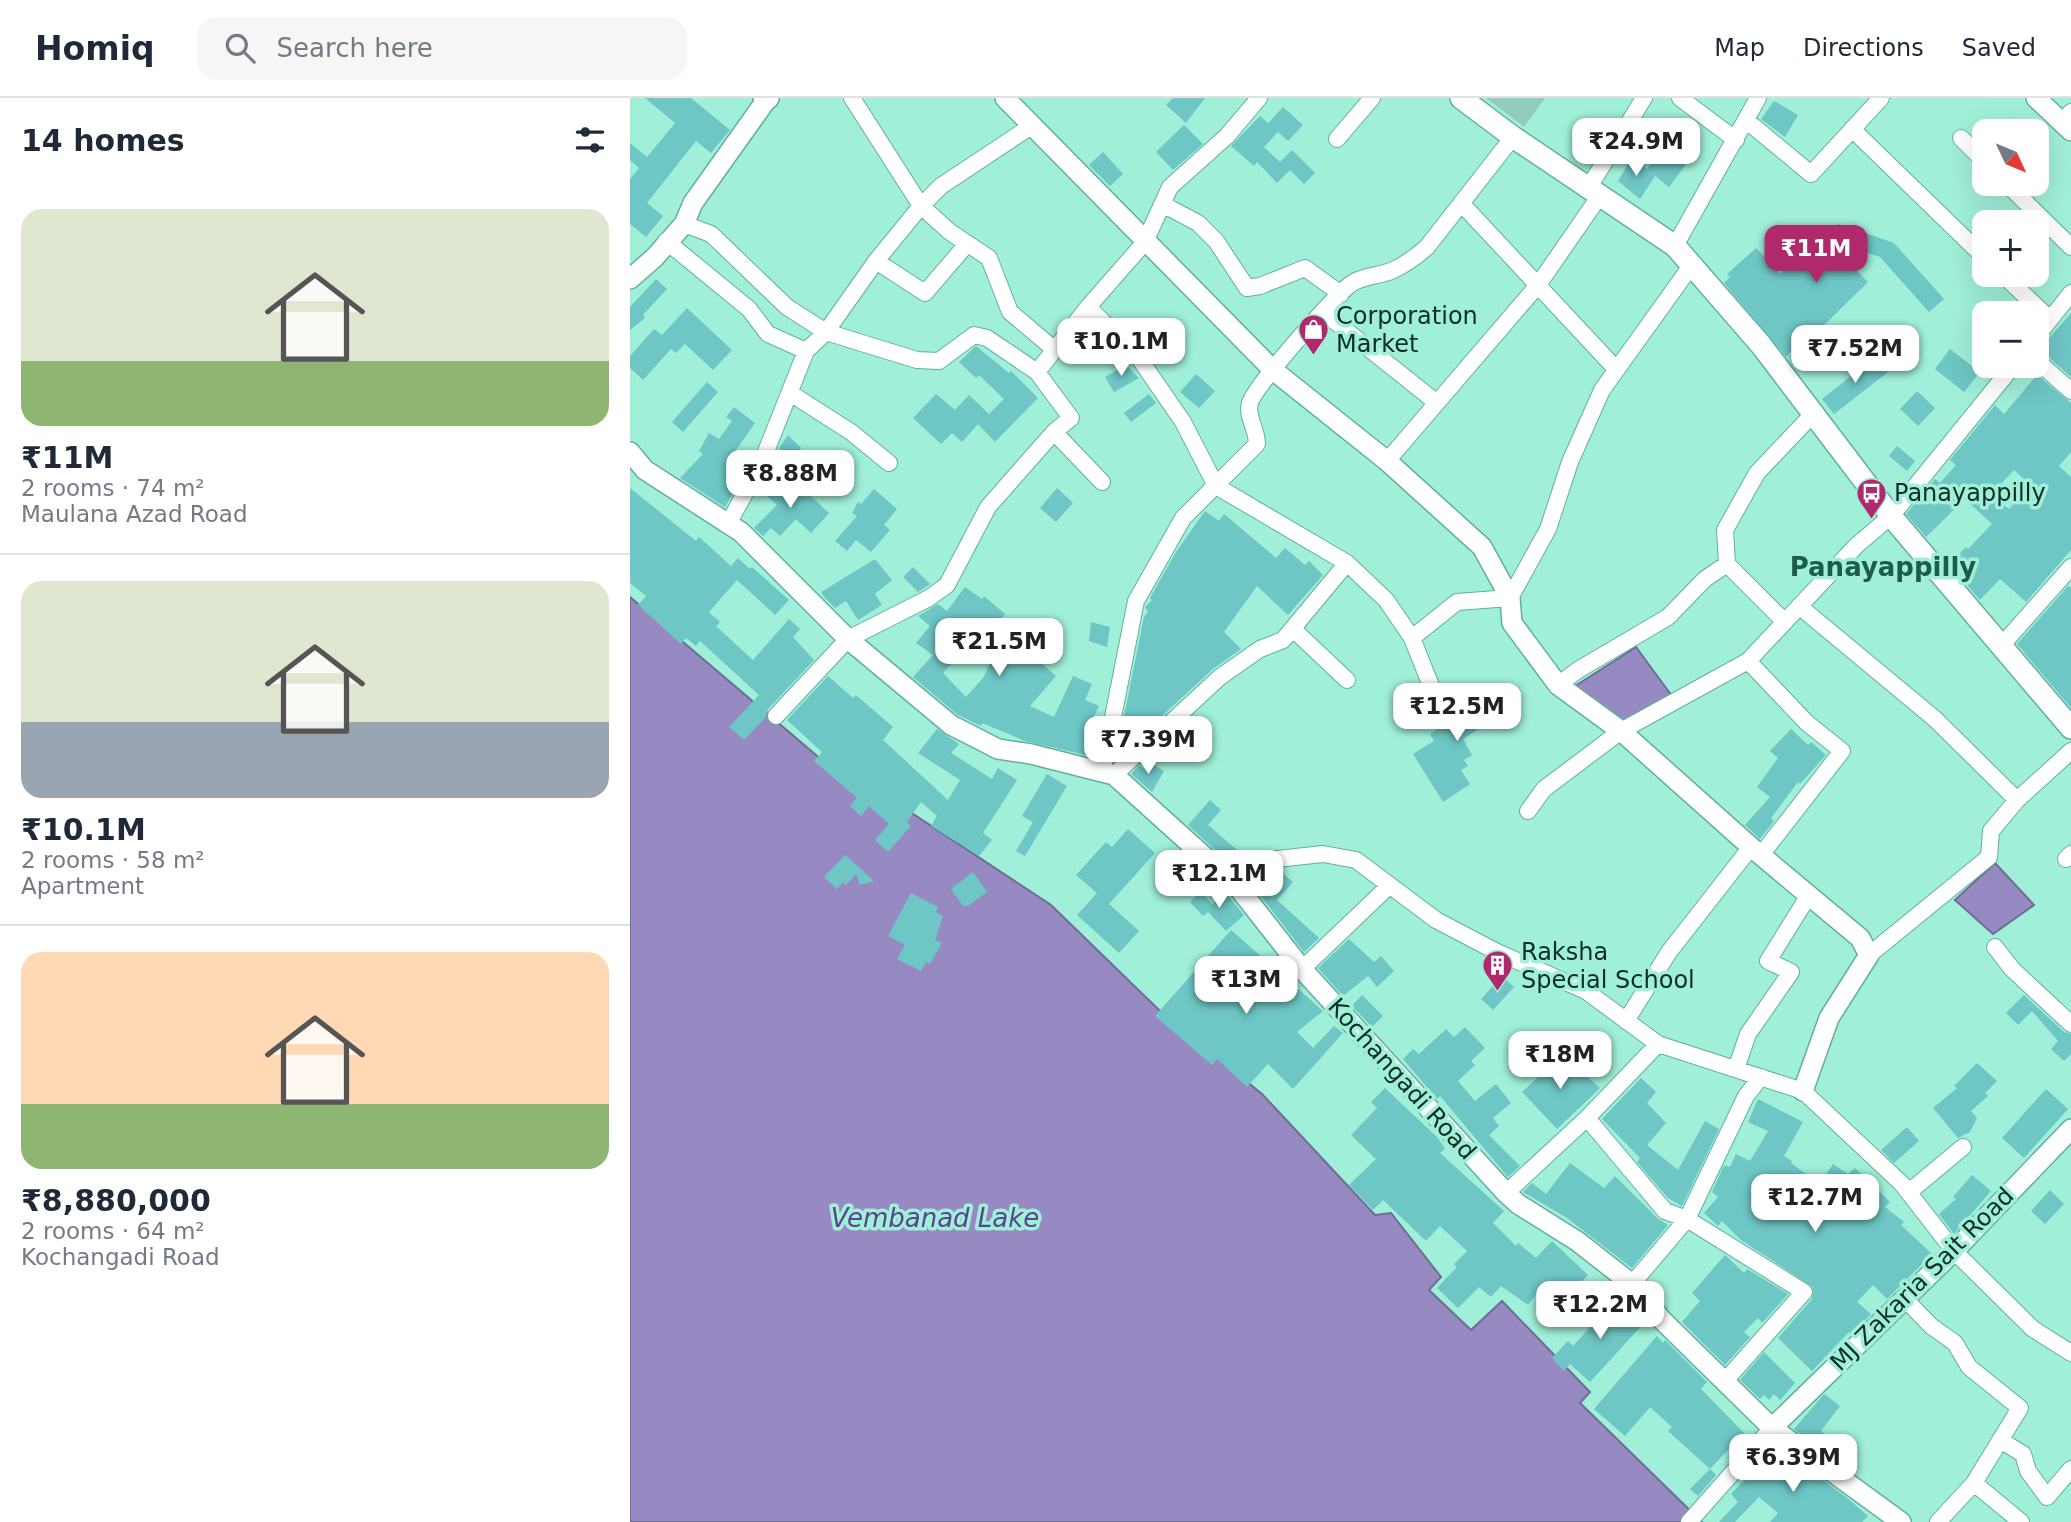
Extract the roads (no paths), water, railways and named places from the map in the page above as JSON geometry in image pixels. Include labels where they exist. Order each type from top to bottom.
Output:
[{"type":"main road","points":[[1461,98],[1513,137],[1675,246],[1761,345],[1891,516],[2071,728]]},
{"type":"street","points":[[630,279],[655,257],[666,241],[684,224],[692,204],[766,98]]},
{"type":"street","points":[[852,98],[921,206],[967,244],[989,258],[1010,312],[1055,349]]},
{"type":"street","points":[[1005,98],[1273,370],[1387,461],[1482,547],[1510,598],[1512,623],[1558,685],[1621,731],[1756,851],[1860,938],[1869,956]]},
{"type":"street","points":[[1037,372],[1088,307],[1145,242],[1170,187],[1227,136],[1259,98]]},
{"type":"street","points":[[1337,138],[1372,98]]},
{"type":"street","points":[[1387,461],[1538,285],[1595,190],[1644,98]]},
{"type":"street","points":[[1680,98],[1735,140]]},
{"type":"street","points":[[1675,246],[1758,98]]},
{"type":"street","points":[[1746,121],[1811,174],[1881,98]]},
{"type":"street","points":[[2036,98],[2068,122]]},
{"type":"street","points":[[728,524],[761,464],[806,351],[826,332],[876,261],[921,206],[942,186],[1033,125]]},
{"type":"street","points":[[1852,129],[1972,245]]},
{"type":"street","points":[[1108,774],[1136,601],[1183,518],[1257,443],[1257,429],[1249,416],[1250,401],[1273,370],[1352,282],[1393,270],[1427,247],[1513,137]]},
{"type":"street","points":[[1961,138],[1972,149]]},
{"type":"street","points":[[2019,196],[2071,247]]},
{"type":"street","points":[[1461,203],[1615,368]]},
{"type":"street","points":[[1162,204],[1198,223],[1230,261],[1247,288],[1260,286],[1305,268],[1340,294]]},
{"type":"street","points":[[684,224],[711,233],[788,307],[826,332],[917,360],[939,361],[974,335],[986,338],[1037,372],[1071,418],[1054,432],[988,508],[947,585],[929,598],[848,639],[776,716]]},
{"type":"street","points":[[666,241],[749,309],[768,334],[806,351]]},
{"type":"street","points":[[876,261],[925,293],[967,244]]},
{"type":"street","points":[[1510,598],[1548,529],[1570,462],[1602,390],[1615,368],[1690,266]]},
{"type":"street","points":[[2016,287],[2050,319],[2071,293]]},
{"type":"street","points":[[1088,307],[1139,358],[1183,422],[1216,486],[1346,563],[1386,600],[1412,638],[1439,706]]},
{"type":"street","points":[[1323,312],[1437,403]]},
{"type":"street","points":[[2049,372],[2071,391]]},
{"type":"street","points":[[1528,811],[1544,789],[1621,731],[1748,661],[1856,546],[1891,516],[2003,378]]},
{"type":"street","points":[[790,393],[851,432],[889,463]]},
{"type":"street","points":[[1784,621],[1727,564],[1725,530],[1758,473],[1812,415]]},
{"type":"street","points":[[1054,432],[1102,482]]},
{"type":"street","name":"Kochangadi Road","points":[[630,452],[645,470],[741,532],[848,639],[951,725],[998,749],[1031,754],[1108,774],[1237,886],[1302,969],[1506,1193],[1518,1204],[1577,1241],[1632,1284],[1662,1320],[1772,1428],[1901,1522]]},
{"type":"street","points":[[1108,774],[1220,677],[1261,649],[1283,640],[1294,630],[1346,563]]},
{"type":"street","points":[[1558,685],[1578,670],[1668,617],[1705,579],[1727,564]]},
{"type":"street","points":[[2001,646],[2071,567]]},
{"type":"street","points":[[1412,638],[1457,602],[1510,598]]},
{"type":"street","points":[[1799,606],[1934,719],[2017,800]]},
{"type":"street","points":[[1294,630],[1347,680]]},
{"type":"street","points":[[1626,1021],[1669,952],[1842,751],[1807,723],[1748,661]]},
{"type":"street","points":[[1803,1091],[1829,1018],[1869,956],[1989,857],[1991,831],[2017,800],[2071,751]]},
{"type":"street","points":[[1237,886],[1267,860],[1322,854],[1356,859],[1436,920],[1497,952],[1587,991],[1658,1044],[1803,1091],[1909,1192],[1954,1251],[2033,1329],[2065,1350],[2071,1333]]},
{"type":"street","points":[[1302,969],[1390,885]]},
{"type":"street","points":[[1736,1069],[1748,1034],[1791,972],[1768,961],[1809,895]]},
{"type":"street","points":[[1995,947],[2012,969],[2071,1024]]},
{"type":"street","points":[[1506,1193],[1587,1118],[1658,1044]]},
{"type":"street","points":[[1632,1284],[1687,1219],[1746,1096],[1761,1077]]},
{"type":"street","points":[[1587,1118],[1665,1211],[1687,1219],[1804,1292],[1724,1381]]},
{"type":"street","name":"MJ Zakaria Sait Road","points":[[1772,1428],[1954,1251],[2071,1129]]},
{"type":"street","points":[[1909,1192],[1963,1147]]},
{"type":"street","points":[[1904,1298],[1931,1326],[1955,1343],[1969,1367],[2020,1408],[1974,1483],[1938,1522]]},
{"type":"street","points":[[1689,1522],[1772,1428]]},
{"type":"street","points":[[2000,1440],[2023,1454],[2028,1471],[2047,1497],[2071,1469]]},
{"type":"street","points":[[1974,1483],[2021,1522]]},
{"type":"water","name":"Vembanad Lake","points":[[630,597],[869,800],[892,800],[1051,905],[1159,1010],[1262,1094],[1375,1215],[1391,1213],[1441,1277],[1429,1290],[1471,1330],[1502,1301],[1590,1392],[1580,1403],[1702,1522],[630,1522]]},
{"type":"water","points":[[1636,647],[1674,699],[1622,727],[1572,688]]},
{"type":"water","points":[[1995,863],[2034,905],[1993,934],[1955,900]]},
{"type":"place","name":"Corporation Market","points":[[1313,357]]},
{"type":"place","name":"Panayappilly","points":[[1871,520]]},
{"type":"place","name":"Raksha Special School","points":[[1498,993]]},
{"type":"district","name":"Panayappilly","points":[[1883,567]]}]
